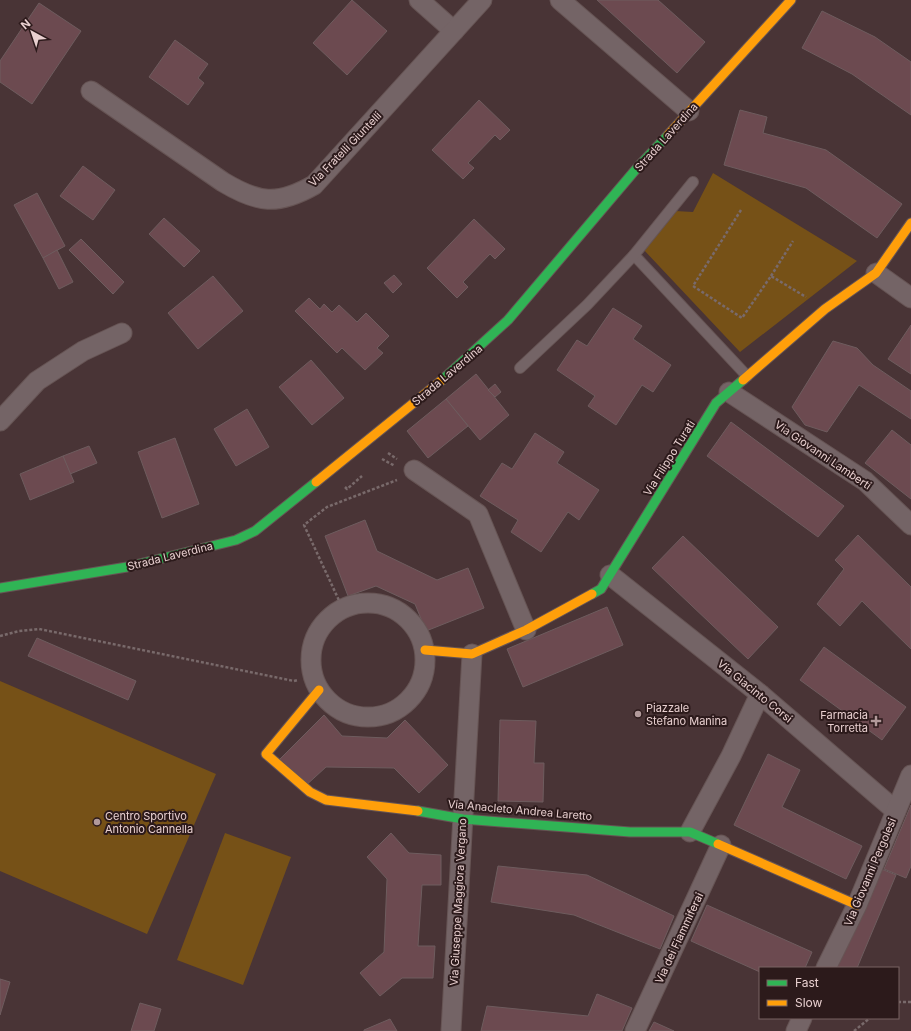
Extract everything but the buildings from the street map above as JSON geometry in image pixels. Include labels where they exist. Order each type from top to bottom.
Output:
[{"type":"street","points":[[419,0],[454,31]]},
{"type":"street","name":"Via Fratelli Giuntelli","points":[[91,91],[223,182],[243,194],[260,199],[281,198],[297,194],[314,185],[482,0]]},
{"type":"street","points":[[560,0],[689,111]]},
{"type":"street","name":"Strada Laverdina","points":[[0,588],[127,567],[236,540],[255,531],[391,422],[481,346],[508,320],[637,168],[791,0]]},
{"type":"street","name":"Via Filippo Turati","points":[[425,650],[472,654],[526,630],[601,589],[716,403],[825,309],[876,273],[911,223]]},
{"type":"street","points":[[876,273],[911,298]]},
{"type":"street","points":[[0,422],[37,381],[83,351],[122,333]]},
{"type":"street","name":"Via Giovanni Lamberti","points":[[729,392],[865,481],[911,525]]},
{"type":"street","points":[[413,472],[478,514],[526,630]]},
{"type":"street","name":"Via Giacinto Corsi","points":[[610,575],[760,694],[896,811]]},
{"type":"street","points":[[370,602],[387,605],[402,613],[414,625],[425,650],[425,667],[420,684],[410,699],[396,710],[380,716],[362,717],[345,712],[330,703],[319,690],[312,670],[311,653],[316,637],[325,622],[338,611],[353,604],[370,602]]},
{"type":"street","name":"Via Giuseppe Maggiora Vergano","points":[[451,1031],[472,654]]},
{"type":"street","name":"Via Anacleto Andrea Laretto","points":[[319,690],[266,754],[310,792],[326,800],[407,809],[463,818],[630,832],[690,832],[857,905]]},
{"type":"street","points":[[690,832],[731,756],[760,694]]},
{"type":"street","name":"Via Giovanni Pergolesi","points":[[826,967],[857,905],[911,775]]},
{"type":"street","name":"Via dei Fiammiferai","points":[[635,1031],[721,845]]},
{"type":"street","points":[[796,1031],[802,1019]]},
{"type":"lane","points":[[520,368],[587,305],[634,255],[693,182]]},
{"type":"lane","points":[[634,255],[747,376]]},
{"type":"path","points":[[741,210],[693,286],[742,318],[793,241]]},
{"type":"path","points":[[771,276],[807,298]]},
{"type":"path","points":[[377,464],[383,458],[413,472]]},
{"type":"path","points":[[343,609],[304,525],[327,507],[413,472]]},
{"type":"path","points":[[343,485],[347,489],[365,474]]},
{"type":"path","points":[[0,636],[19,631],[39,629],[294,681],[303,678],[312,670]]},
{"type":"path","points":[[899,1002],[911,1002]]},
{"type":"path","points":[[854,1031],[869,1019]]},
{"type":"shaded area","points":[[713,173],[857,261],[740,352],[643,249],[675,211],[693,212]]},
{"type":"shaded area","name":"Centro Sportivo Antonio Cannella","points":[[0,681],[216,774],[147,934],[0,871]]},
{"type":"shaded area","name":"Centro Sportivo Antonio Cannella","points":[[225,833],[291,857],[243,985],[177,960]]},
{"type":"traffic: fast","points":[[442,380],[508,320],[637,168],[668,135]]},
{"type":"traffic: fast","points":[[592,594],[601,589],[716,403],[743,380]]},
{"type":"traffic: fast","points":[[0,588],[127,567],[236,540],[255,531],[316,482]]},
{"type":"traffic: fast","points":[[418,811],[463,819],[630,832],[690,832],[718,844]]},
{"type":"traffic: slow","points":[[668,135],[791,0]]},
{"type":"traffic: slow","points":[[743,380],[825,309],[876,273],[911,223]]},
{"type":"traffic: slow","points":[[316,482],[442,380]]},
{"type":"traffic: slow","points":[[425,650],[472,654],[526,630],[592,594]]},
{"type":"traffic: slow","points":[[319,690],[266,754],[310,792],[326,800],[418,811]]},
{"type":"traffic: slow","points":[[718,844],[857,905]]},
{"type":"place","name":"Piazzale Stefano Manina","points":[[638,714]]},
{"type":"place","name":"Farmacia Torretta","points":[[876,721]]},
{"type":"place","name":"Centro Sportivo Antonio Cannella","points":[[97,822]]}]
